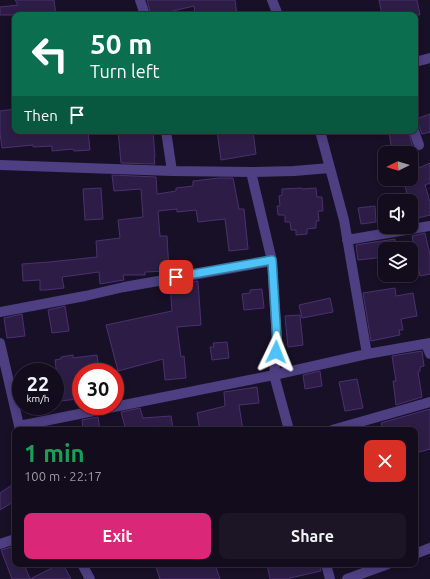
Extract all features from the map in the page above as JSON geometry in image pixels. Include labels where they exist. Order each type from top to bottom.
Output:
[{"type":"street","points":[[140,0],[144,12]]},
{"type":"street","points":[[272,0],[277,12]]},
{"type":"street","points":[[418,61],[430,58]]},
{"type":"street","points":[[166,134],[172,171]]},
{"type":"street","points":[[321,134],[344,220],[367,354]]},
{"type":"street","points":[[415,134],[419,145]]},
{"type":"street","points":[[0,165],[172,171],[251,172],[330,168]]},
{"type":"street","points":[[251,172],[272,260],[277,341],[274,375],[288,427]]},
{"type":"street","points":[[347,240],[430,226]]},
{"type":"street","points":[[0,312],[124,287],[272,260]]},
{"type":"street","points":[[0,343],[20,427]]},
{"type":"street","points":[[25,427],[367,354],[428,343],[430,354]]},
{"type":"street","points":[[342,427],[430,402]]},
{"type":"street","points":[[0,544],[12,540]]},
{"type":"street","points":[[418,553],[430,548]]},
{"type":"street","points":[[84,567],[90,579]]},
{"type":"street","points":[[327,567],[330,579]]},
{"type":"street","points":[[347,579],[380,567]]},
{"type":"building","points":[[15,0],[54,0],[56,12],[12,12],[12,15],[0,15],[0,7],[18,5]]},
{"type":"building","points":[[147,0],[235,0],[237,12],[195,12],[194,6],[169,12],[150,12]]},
{"type":"building","points":[[379,0],[417,0],[420,15],[418,15],[418,12],[381,12]]},
{"type":"building","points":[[12,109],[12,134],[88,134],[90,150],[74,151],[73,149],[52,151],[52,146],[33,147],[33,145],[2,148],[0,111]]},
{"type":"building","points":[[430,114],[430,132],[422,134],[418,124],[418,118]]},
{"type":"building","points":[[118,134],[153,134],[155,164],[121,163]]},
{"type":"building","points":[[217,134],[253,134],[256,154],[221,160]]},
{"type":"building","points":[[389,134],[409,134],[413,146],[391,146]]},
{"type":"building","points":[[418,160],[419,168],[430,163],[430,183],[425,185],[430,202],[430,215],[418,218],[418,194],[407,194],[405,186],[418,186]]},
{"type":"building","points":[[112,175],[156,177],[157,194],[176,191],[176,188],[193,186],[193,181],[233,178],[239,209],[244,209],[248,249],[229,251],[225,219],[198,222],[196,210],[177,212],[177,209],[158,211],[160,236],[167,236],[169,271],[145,272],[145,275],[123,275],[124,280],[100,284],[99,272],[62,277],[64,288],[46,290],[40,290],[40,280],[23,281],[22,264],[97,257],[96,241],[120,238],[118,220],[143,217],[141,189],[114,191]]},
{"type":"building","points":[[101,188],[103,219],[85,220],[83,189]]},
{"type":"building","points":[[316,188],[317,197],[322,197],[323,211],[318,211],[319,221],[316,221],[316,228],[307,229],[307,234],[296,235],[296,230],[291,230],[290,222],[285,222],[285,215],[278,215],[277,206],[280,206],[279,196],[282,195],[282,189]]},
{"type":"building","points":[[375,206],[376,222],[361,224],[358,208]]},
{"type":"building","points":[[425,233],[430,255],[430,274],[420,276],[418,266],[418,242],[413,242],[412,236]]},
{"type":"building","points":[[395,239],[395,242],[378,242],[378,258],[358,260],[356,245]]},
{"type":"building","points":[[198,281],[201,325],[177,327],[181,357],[184,356],[186,378],[165,380],[163,359],[124,369],[124,363],[116,363],[106,325],[172,311],[170,285]]},
{"type":"building","points":[[395,288],[396,296],[413,293],[417,316],[401,319],[403,330],[399,330],[400,335],[371,341],[363,293]]},
{"type":"building","points":[[262,289],[264,308],[244,310],[242,294],[250,293],[250,290]]},
{"type":"building","points":[[330,298],[333,312],[302,318],[299,305]]},
{"type":"building","points":[[65,306],[69,331],[52,333],[48,310]]},
{"type":"building","points":[[22,314],[25,336],[7,338],[4,318]]},
{"type":"building","points":[[300,315],[303,345],[288,347],[285,316]]},
{"type":"building","points":[[227,342],[229,358],[212,360],[210,347],[214,347],[213,343]]},
{"type":"building","points":[[422,351],[424,366],[420,367],[420,371],[418,372],[422,397],[396,405],[393,381],[396,381],[392,356]]},
{"type":"building","points":[[73,355],[73,358],[97,355],[98,363],[72,363],[72,400],[64,401],[64,363],[55,363],[55,360],[61,359],[61,357]]},
{"type":"building","points":[[320,371],[322,386],[305,389],[303,375]]},
{"type":"building","points":[[357,379],[363,408],[345,411],[339,382]]},
{"type":"building","points":[[257,387],[259,403],[239,405],[243,427],[199,427],[197,413],[225,406],[224,392]]},
{"type":"building","points":[[140,408],[143,418],[171,416],[173,427],[153,426],[125,427],[122,415],[124,415],[124,411]]},
{"type":"building","points":[[430,409],[430,449],[419,452],[418,427],[382,427],[381,423]]},
{"type":"building","points":[[98,417],[100,427],[83,427],[82,420]]},
{"type":"building","points":[[12,485],[12,503],[0,510],[0,493]]},
{"type":"building","points":[[12,547],[12,567],[25,567],[30,579],[12,579],[1,550]]},
{"type":"building","points":[[54,567],[65,567],[71,579],[30,579]]},
{"type":"building","points":[[156,567],[216,567],[220,579],[160,579]]},
{"type":"building","points":[[268,567],[320,567],[321,571],[290,579],[270,579]]},
{"type":"route","points":[[176,277],[272,260],[277,341],[276,352]]}]
